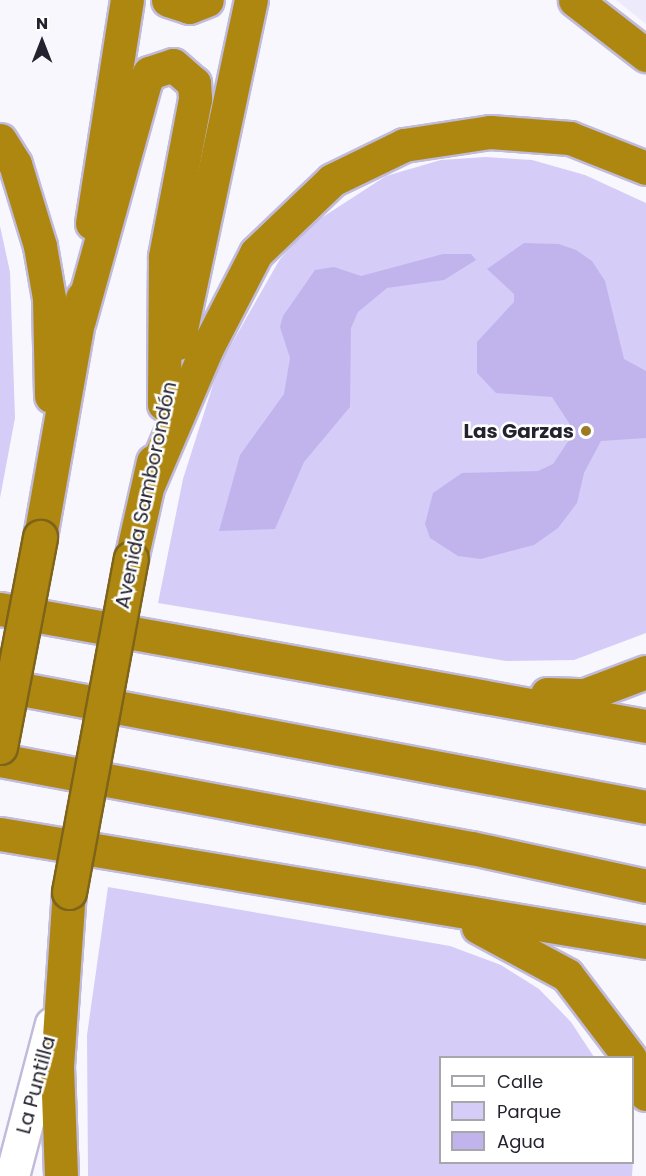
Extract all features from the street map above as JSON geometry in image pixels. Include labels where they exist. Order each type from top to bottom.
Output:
[{"type":"highway","points":[[0,747],[80,320],[127,0]]},
{"type":"highway","points":[[168,0],[189,7],[207,0]]},
{"type":"highway","name":"Avenida Samborondón","points":[[61,1176],[59,994],[69,892],[131,559],[251,0]]},
{"type":"highway","points":[[575,0],[646,55]]},
{"type":"highway","points":[[80,320],[144,85],[149,73],[173,65],[194,83],[195,99],[165,257],[164,404]]},
{"type":"highway","points":[[149,483],[207,348],[256,253],[332,180],[404,145],[490,132],[570,138],[646,168]]},
{"type":"highway","points":[[0,140],[32,209],[49,298],[52,462]]},
{"type":"highway","points":[[0,609],[646,726]]},
{"type":"highway","points":[[446,689],[585,695],[646,672]]},
{"type":"highway","points":[[0,685],[646,807]]},
{"type":"highway","points":[[0,760],[472,848],[646,886]]},
{"type":"highway","points":[[0,834],[425,909],[646,942]]},
{"type":"highway","points":[[425,909],[494,932],[567,975],[628,1056]]},
{"type":"highway","points":[[634,1065],[646,1094]]},
{"type":"street","name":"La Puntilla","points":[[12,1176],[59,994]]},
{"type":"shaded area","points":[[616,0],[646,0],[646,24]]},
{"type":"green space","points":[[485,157],[532,160],[585,175],[646,203],[646,633],[574,660],[506,661],[158,603],[183,479],[219,366],[280,259],[312,224],[386,176],[441,160]]},
{"type":"green space","points":[[0,226],[10,272],[15,418],[0,498]]},
{"type":"green space","points":[[108,887],[450,946],[501,965],[539,989],[571,1022],[593,1056],[439,1056],[439,1164],[633,1164],[632,1176],[88,1176],[87,1035]]},
{"type":"water","points":[[524,243],[559,244],[576,250],[592,261],[605,281],[624,359],[646,371],[646,438],[601,441],[584,473],[577,503],[558,528],[534,545],[481,559],[458,556],[430,538],[425,524],[433,493],[462,473],[538,471],[553,464],[569,440],[569,423],[552,397],[496,393],[477,373],[477,342],[514,302],[514,294],[487,269]]},
{"type":"water","points":[[443,254],[471,254],[476,260],[444,280],[387,288],[358,312],[351,328],[350,407],[304,462],[275,529],[219,531],[240,455],[284,394],[290,358],[280,327],[283,316],[315,270],[334,267],[361,276]]},
{"type":"place","name":"Las Garzas","points":[[586,431]]}]
